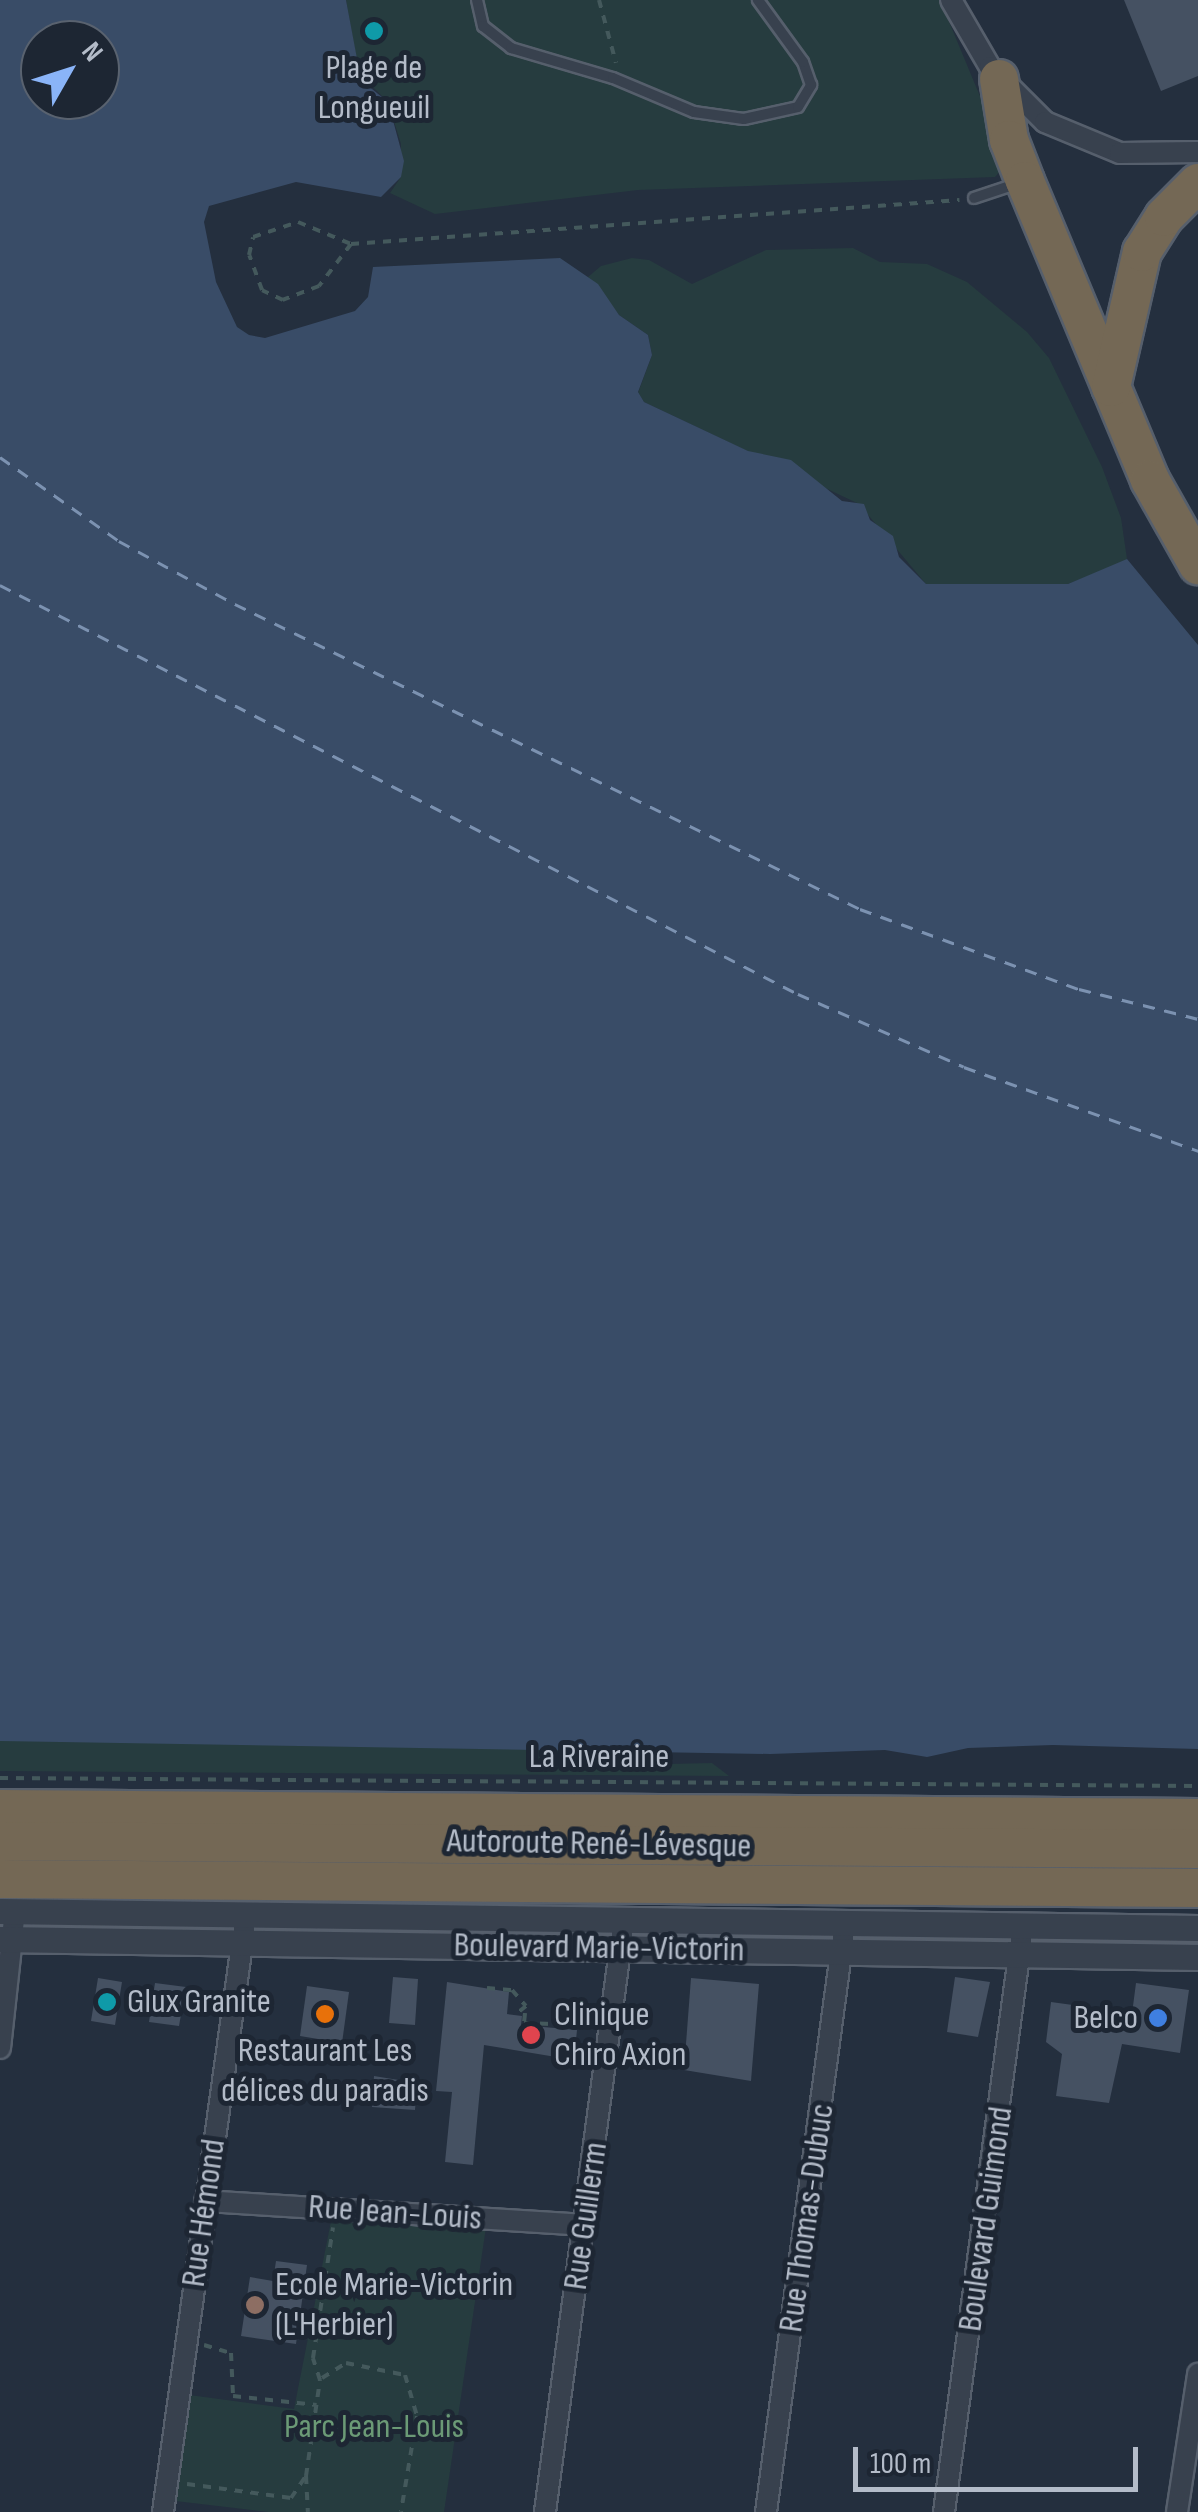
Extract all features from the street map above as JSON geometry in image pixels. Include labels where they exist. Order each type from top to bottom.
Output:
[{"type":"highway","points":[[999,79],[1009,140],[1025,181],[1162,506],[1198,565]]},
{"type":"highway","points":[[1111,387],[1142,252],[1164,216],[1198,184]]},
{"type":"highway","name":"Autoroute René-Lévesque","points":[[0,1809],[1198,1818]]},
{"type":"highway","name":"Autoroute René-Lévesque","points":[[0,1841],[1198,1849]]},
{"type":"highway","points":[[0,1861],[1198,1870]]},
{"type":"highway","points":[[5,1901],[1198,1888]]},
{"type":"street","points":[[951,0],[999,79],[1045,122],[1090,144],[1135,156],[1198,152]]},
{"type":"street","points":[[0,2048],[8,1939],[5,1901]]},
{"type":"street","name":"Boulevard Marie-Victorin","points":[[5,1901],[246,1915],[1198,1928]]},
{"type":"street","name":"Rue Hémond","points":[[163,2512],[246,1915]]},
{"type":"street","name":"Rue Guillerm","points":[[545,2512],[624,1920]]},
{"type":"street","name":"Rue Thomas-Dubuc","points":[[766,2512],[845,1924]]},
{"type":"street","name":"Boulevard Guimond","points":[[944,2512],[1024,1926]]},
{"type":"street","name":"Boulevard Marie-Victorin","points":[[8,1939],[1198,1956]]},
{"type":"street","name":"Rue Jean-Louis","points":[[205,2201],[584,2225]]},
{"type":"street","points":[[1177,2512],[1198,2374]]},
{"type":"lane","points":[[477,0],[483,26],[500,42],[716,116],[761,118],[798,106],[810,93],[809,73],[758,0]]},
{"type":"lane","points":[[974,198],[1025,181]]},
{"type":"path","points":[[598,0],[618,80]]},
{"type":"path","points":[[351,244],[319,286],[283,300],[262,290],[249,256],[259,233],[298,222],[351,244],[974,198]]},
{"type":"path","name":"La Riveraine","points":[[0,1778],[1198,1786]]},
{"type":"path","points":[[488,1988],[518,1997],[525,1993]]},
{"type":"path","points":[[518,1997],[524,2023],[580,2025],[581,1996]]},
{"type":"path","points":[[515,2015],[525,2014]]},
{"type":"path","points":[[308,2512],[306,2476],[320,2380],[313,2358],[334,2226]]},
{"type":"path","points":[[186,2340],[231,2352],[233,2396],[317,2405]]},
{"type":"path","points":[[320,2380],[346,2363],[405,2374],[417,2416],[400,2512]]},
{"type":"path","points":[[167,2480],[292,2498],[306,2476]]},
{"type":"green space","points":[[346,0],[940,0],[1004,154],[1003,168],[995,177],[638,190],[435,214],[390,193],[401,177],[401,144],[388,102],[359,73]]},
{"type":"green space","points":[[853,248],[880,262],[927,264],[967,282],[1027,332],[1049,358],[1102,467],[1121,518],[1127,559],[1068,584],[926,584],[859,504],[644,402],[638,393],[652,355],[648,335],[619,315],[588,277],[601,266],[632,258],[649,260],[692,284],[766,250]]},
{"type":"green space","points":[[54,1737],[665,1750],[668,1764],[712,1763],[729,1776],[0,1771],[0,1741]]},
{"type":"green space","name":"Parc Jean-Louis","points":[[332,2216],[486,2227],[444,2512],[268,2512],[167,2500],[182,2394],[294,2409]]},
{"type":"water","points":[[0,0],[346,0],[361,80],[388,102],[404,161],[401,177],[381,197],[296,182],[209,206],[204,222],[216,282],[237,327],[249,335],[265,338],[355,311],[368,297],[373,267],[560,258],[598,284],[619,315],[648,335],[652,355],[638,392],[644,402],[748,451],[791,460],[842,501],[864,504],[870,520],[893,536],[899,557],[926,584],[1068,584],[1127,559],[1198,645],[1198,1749],[1053,1745],[968,1748],[927,1757],[885,1750],[770,1754],[0,1741]]},
{"type":"building","points":[[1124,0],[1198,0],[1198,76],[1161,91]]},
{"type":"building","points":[[393,1977],[418,1979],[415,2025],[389,2023]]},
{"type":"building","points":[[955,1977],[990,1982],[978,2037],[947,2032]]},
{"type":"building","name":"Glux Granite","points":[[98,1978],[122,1982],[115,2025],[91,2021]]},
{"type":"building","points":[[691,1978],[759,1984],[751,2081],[684,2070]]},
{"type":"building","points":[[447,1982],[509,1992],[507,2014],[522,2016],[521,2025],[577,2030],[574,2060],[484,2045],[473,2165],[445,2162],[452,2092],[436,2091]]},
{"type":"building","points":[[155,1983],[186,1987],[179,2026],[149,2022]]},
{"type":"building","points":[[1136,1983],[1189,1990],[1180,2053],[1122,2044],[1109,2103],[1056,2096],[1062,2054],[1046,2042],[1051,2002],[1080,2006],[1078,2022],[1130,2029]]},
{"type":"building","name":"Restaurant Les délices du paradis","points":[[307,1986],[349,1992],[342,2043],[300,2036]]},
{"type":"building","points":[[374,2076],[417,2083],[415,2110],[372,2107]]},
{"type":"building","points":[[276,2261],[307,2265],[296,2344],[241,2336],[250,2277],[273,2281]]},
{"type":"ferry route","points":[[0,457],[119,541],[235,604],[860,909],[1079,989],[1198,1019]]},
{"type":"ferry route","points":[[0,585],[798,994],[964,1067],[1198,1151]]},
{"type":"place","name":"Plage de Longueuil","points":[[374,31]]},
{"type":"place","name":"Glux Granite","points":[[107,2002]]},
{"type":"place","name":"Restaurant Les délices du paradis","points":[[325,2014]]},
{"type":"place","name":"Belco","points":[[1158,2018]]},
{"type":"place","name":"Clinique Chiro Axion","points":[[531,2035]]},
{"type":"place","name":"Ecole Marie-Victorin (L'Herbier)","points":[[255,2305]]}]
